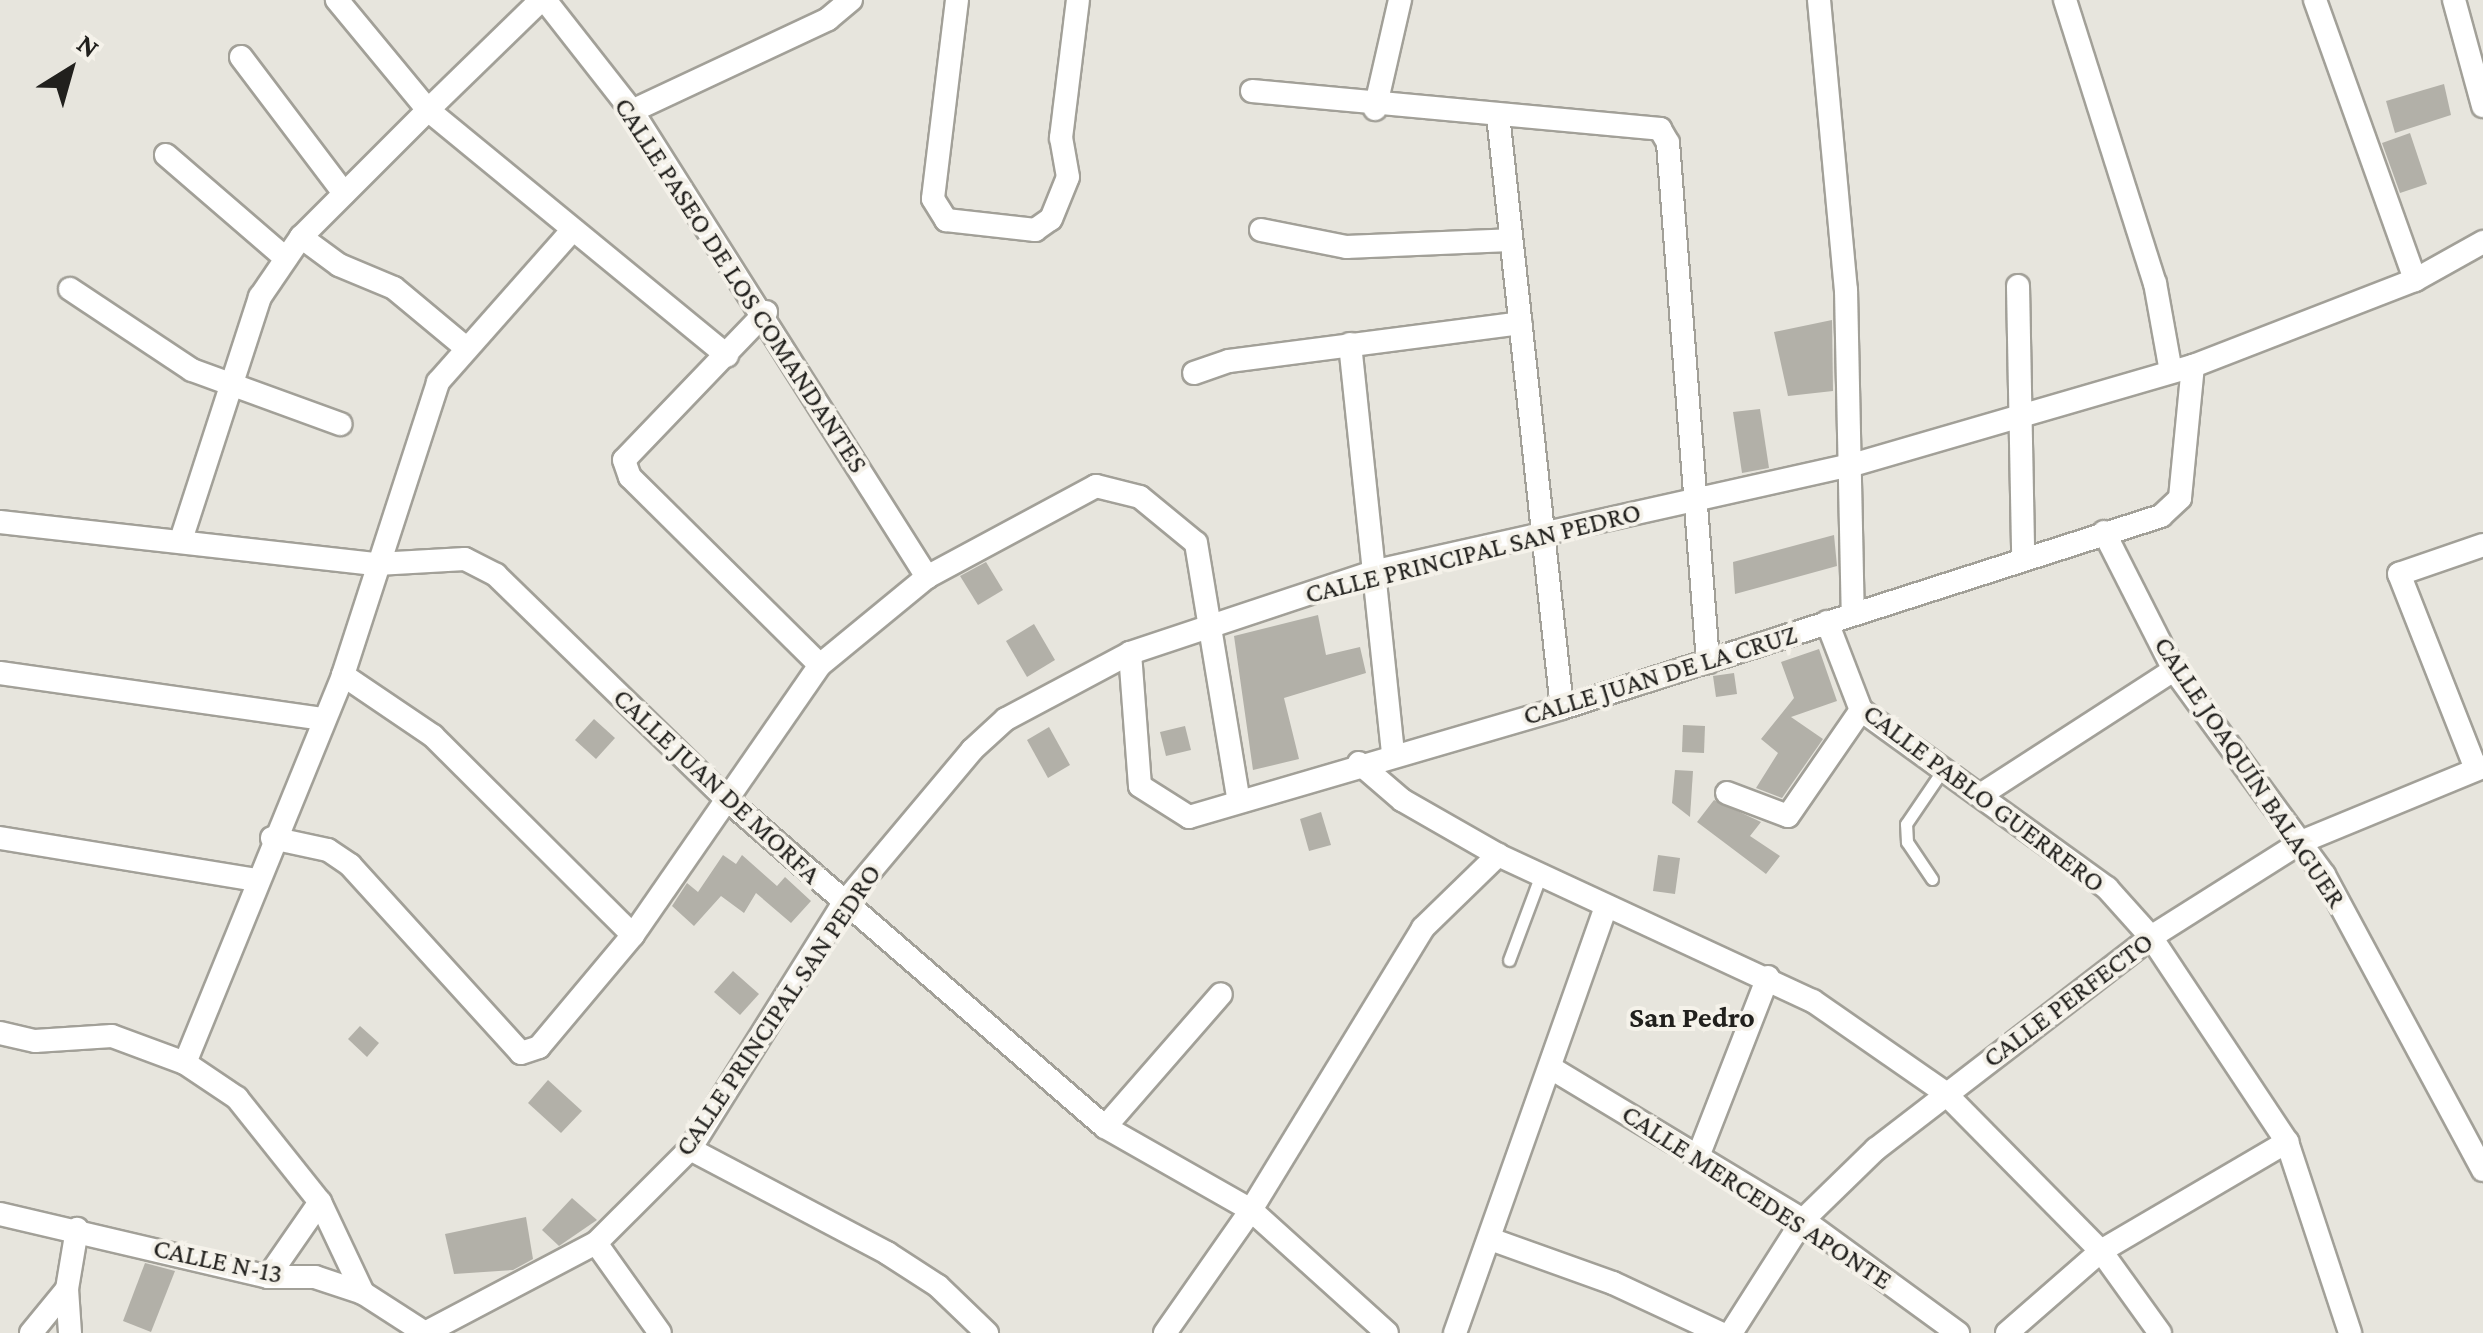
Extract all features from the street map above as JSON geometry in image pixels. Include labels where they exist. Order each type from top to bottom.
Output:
[{"type":"street","points":[[337,0],[428,110],[570,233],[727,356]]},
{"type":"street","points":[[180,540],[229,384],[283,256],[543,0]]},
{"type":"street","name":"CALLE PASEO DE LOS COMANDANTES","points":[[543,0],[632,111],[766,312],[927,576]]},
{"type":"street","points":[[632,111],[828,19],[851,0]]},
{"type":"street","points":[[957,0],[933,198],[946,220],[1036,230],[1052,219],[1068,177],[1061,138],[1078,0]]},
{"type":"street","points":[[1376,109],[1400,0]]},
{"type":"street","points":[[1819,0],[1846,290],[1852,614]]},
{"type":"street","name":"CALLE JUAN DE LA CRUZ","points":[[1130,652],[1140,786],[1188,817],[1238,797],[1562,708],[2023,556],[2161,516],[2180,498],[2182,369],[2065,0]]},
{"type":"street","points":[[2315,0],[2416,280]]},
{"type":"street","points":[[2454,0],[2483,106]]},
{"type":"street","points":[[241,57],[344,193]]},
{"type":"street","points":[[1252,91],[1376,109],[1660,129],[1668,144],[1690,499],[1708,662]]},
{"type":"street","points":[[1498,115],[1562,708]]},
{"type":"street","points":[[166,155],[283,256]]},
{"type":"street","points":[[1261,230],[1346,247],[1510,240]]},
{"type":"street","points":[[185,1062],[272,838],[343,675],[438,382],[570,233]]},
{"type":"street","points":[[301,236],[340,265],[394,288],[466,348]]},
{"type":"street","name":"CALLE PRINCIPAL SAN PEDRO","points":[[425,1333],[596,1243],[690,1149],[843,904],[1006,718],[1130,652],[1376,571],[1852,465],[2023,411],[2182,369],[2416,280],[2483,242]]},
{"type":"street","points":[[2018,286],[2023,556]]},
{"type":"street","points":[[70,289],[192,370],[340,424]]},
{"type":"street","points":[[766,312],[624,460],[630,477],[820,665]]},
{"type":"street","points":[[1194,373],[1350,344],[1521,323]]},
{"type":"street","points":[[1350,344],[1393,754]]},
{"type":"street","points":[[272,838],[328,850],[350,865],[521,1053],[558,1034],[633,935],[724,797],[820,665],[927,576],[1096,486],[1140,497],[1196,543],[1238,797]]},
{"type":"street","name":"CALLE JUAN DE MORFA","points":[[0,522],[376,564],[465,559],[496,575],[724,797],[843,904],[1106,1127],[1251,1210],[1388,1333]]},
{"type":"street","name":"CALLE JOAQUÍN BALAGUER","points":[[2104,532],[2174,670],[2301,842],[2483,1170]]},
{"type":"street","points":[[2480,768],[2399,574],[2483,546]]},
{"type":"street","name":"CALLE PABLO GUERRERO","points":[[1827,622],[1860,710],[1982,794],[2107,888],[2150,937],[2286,1142],[2350,1333]]},
{"type":"street","points":[[1982,794],[2174,670]]},
{"type":"street","points":[[0,672],[324,719]]},
{"type":"street","points":[[343,675],[433,736],[633,935]]},
{"type":"street","points":[[1727,793],[1788,816],[1860,710]]},
{"type":"street","points":[[1359,763],[1402,800],[1540,877],[1605,910],[1768,977],[1944,1092],[2101,1251],[2160,1333]]},
{"type":"street","name":"CALLE PERFECTO","points":[[1731,1333],[1803,1220],[1944,1092],[2150,937],[2301,842],[2480,768]]},
{"type":"street","points":[[0,838],[256,880]]},
{"type":"street","points":[[1165,1333],[1251,1210],[1423,928],[1498,855]]},
{"type":"street","points":[[1455,1333],[1493,1240],[1605,910]]},
{"type":"street","points":[[1699,1154],[1768,977]]},
{"type":"street","points":[[1106,1127],[1221,994]]},
{"type":"street","points":[[0,1033],[34,1041],[112,1036],[185,1062],[236,1098],[320,1202],[362,1293]]},
{"type":"street","name":"CALLE MERCEDES APONTE","points":[[1551,1068],[1803,1220],[1958,1333]]},
{"type":"street","points":[[2007,1333],[2101,1251],[2286,1142]]},
{"type":"street","points":[[690,1149],[887,1253],[938,1286],[987,1333]]},
{"type":"street","points":[[268,1278],[320,1202]]},
{"type":"street","name":"CALLE N-13","points":[[0,1214],[77,1229],[268,1278],[315,1277],[362,1293],[425,1333]]},
{"type":"street","points":[[70,1333],[67,1289],[77,1229]]},
{"type":"street","points":[[1493,1240],[1720,1333]]},
{"type":"street","points":[[596,1243],[660,1333]]},
{"type":"street","points":[[31,1333],[67,1289]]},
{"type":"lane","points":[[1932,879],[1907,842],[1906,824],[1944,768]]},
{"type":"lane","points":[[1509,960],[1540,877]]},
{"type":"building","points":[[2444,84],[2451,115],[2395,133],[2386,101]]},
{"type":"building","points":[[2410,133],[2427,184],[2400,193],[2382,143]]},
{"type":"building","points":[[1832,320],[1833,391],[1788,396],[1774,332]]},
{"type":"building","points":[[1760,409],[1769,468],[1742,473],[1733,412]]},
{"type":"building","points":[[1834,535],[1837,566],[1735,594],[1733,562]]},
{"type":"building","points":[[986,562],[1003,590],[978,605],[960,576]]},
{"type":"building","points":[[1318,615],[1326,655],[1360,647],[1366,673],[1284,698],[1299,759],[1253,770],[1234,636]]},
{"type":"building","points":[[1034,624],[1055,660],[1027,677],[1006,641]]},
{"type":"building","points":[[1819,649],[1837,701],[1791,717],[1823,739],[1782,798],[1756,788],[1778,753],[1761,739],[1794,698],[1781,662]]},
{"type":"building","points":[[1734,673],[1737,694],[1716,697],[1713,676]]},
{"type":"building","points":[[594,719],[615,738],[596,759],[575,740]]},
{"type":"building","points":[[1683,725],[1705,726],[1704,753],[1682,752]]},
{"type":"building","points":[[1185,726],[1191,750],[1166,756],[1160,732]]},
{"type":"building","points":[[1049,727],[1070,765],[1048,778],[1027,740]]},
{"type":"building","points":[[1675,770],[1693,771],[1690,817],[1672,803]]},
{"type":"building","points":[[1714,800],[1761,822],[1750,836],[1780,856],[1766,874],[1697,822]]},
{"type":"building","points":[[1321,812],[1331,845],[1309,851],[1300,819]]},
{"type":"building","points":[[723,855],[736,864],[742,855],[777,886],[785,877],[811,901],[791,923],[756,893],[744,913],[721,896],[694,926],[672,906],[687,883],[698,892]]},
{"type":"building","points":[[1658,855],[1680,858],[1675,894],[1653,891]]},
{"type":"building","points":[[733,971],[759,994],[740,1015],[714,992]]},
{"type":"building","points":[[360,1026],[379,1043],[367,1057],[348,1039]]},
{"type":"building","points":[[548,1080],[582,1111],[561,1133],[528,1103]]},
{"type":"building","points":[[572,1198],[597,1220],[559,1246],[542,1230]]},
{"type":"building","points":[[526,1217],[533,1259],[513,1270],[454,1274],[445,1234]]},
{"type":"building","points":[[145,1263],[175,1271],[151,1332],[123,1321]]},
{"type":"district","name":"San Pedro","points":[[1692,1017]]}]
